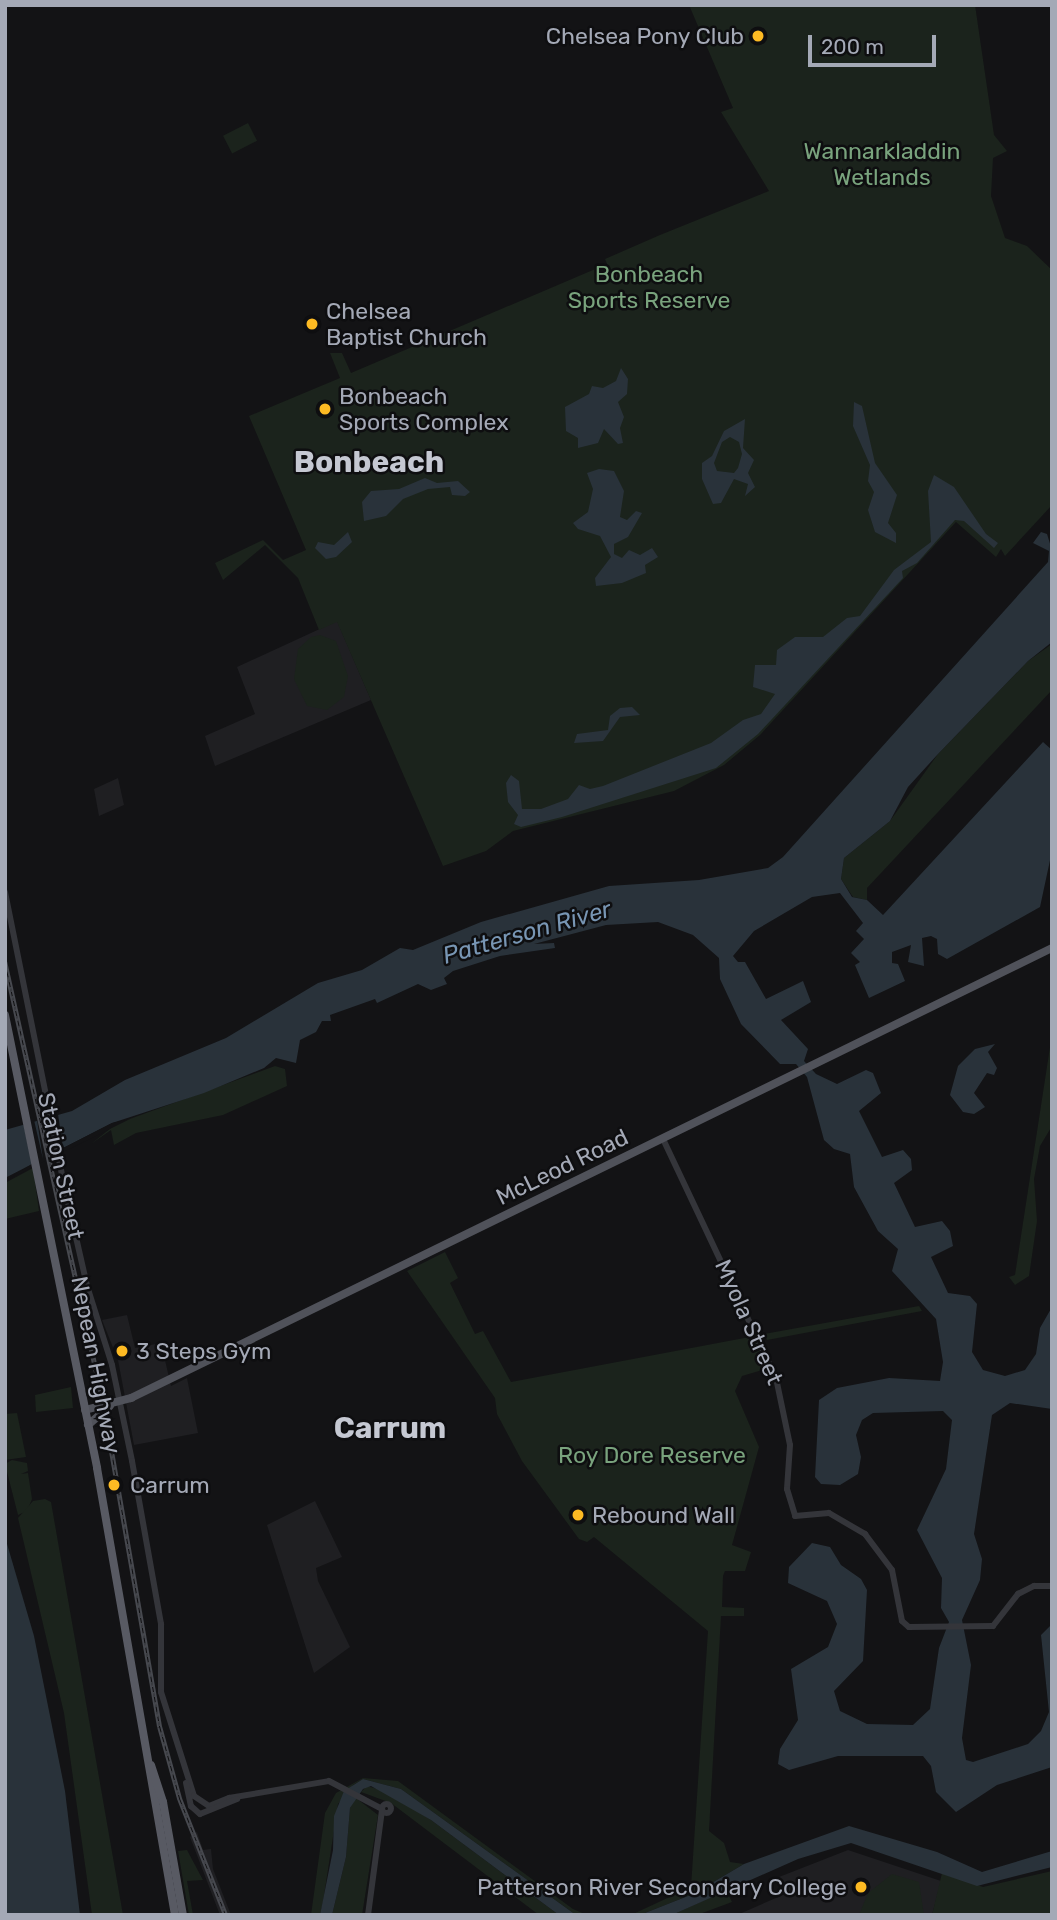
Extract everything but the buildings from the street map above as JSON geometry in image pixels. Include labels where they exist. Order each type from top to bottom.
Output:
[{"type":"highway","name":"Nepean Highway","points":[[5,1015],[39,1170],[151,1765],[183,1915]]},
{"type":"highway","name":"Nepean Highway","points":[[163,1827],[176,1915]]},
{"type":"main road","name":"McLeod Road","points":[[85,1410],[120,1403],[1052,948]]},
{"type":"main road","points":[[88,1425],[110,1406]]},
{"type":"street","name":"Station Street","points":[[5,892],[59,1163],[120,1403],[161,1624],[161,1692],[183,1767],[190,1804],[199,1813],[211,1813],[242,1796]]},
{"type":"street","name":"Myola Street","points":[[663,1139],[776,1378],[790,1445],[787,1489],[795,1516],[829,1513],[855,1527],[892,1570],[904,1625],[949,1627],[1000,1622],[1017,1594],[1034,1586],[1052,1586]]},
{"type":"street","name":"Station Street","points":[[183,1767],[202,1805],[242,1796]]},
{"type":"street","points":[[242,1796],[327,1780],[345,1786],[385,1808],[368,1915]]},
{"type":"shaded area","points":[[337,621],[371,700],[215,766],[205,736],[255,714],[237,667]]},
{"type":"shaded area","points":[[118,778],[124,805],[99,816],[94,789]]},
{"type":"shaded area","points":[[127,1315],[135,1348],[161,1343],[171,1386],[187,1378],[198,1433],[134,1445],[118,1360],[102,1320]]},
{"type":"shaded area","points":[[315,1501],[342,1557],[316,1568],[318,1581],[350,1647],[314,1673],[267,1525]]},
{"type":"shaded area","points":[[197,1832],[203,1850],[211,1849],[213,1869],[231,1915],[220,1915],[190,1837]]},
{"type":"shaded area","name":"Patterson River Secondary College","points":[[848,1850],[941,1881],[932,1915],[737,1915],[785,1894],[779,1877]]},
{"type":"green space","points":[[689,5],[975,5],[994,135],[1007,151],[993,158],[991,196],[1005,238],[1027,246],[1052,270],[1052,505],[1005,556],[1001,549],[996,557],[956,522],[760,735],[724,765],[674,791],[513,831],[486,851],[443,866],[337,622],[319,630],[298,578],[265,545],[223,580],[215,563],[263,540],[283,560],[306,550],[249,416],[340,378],[330,353],[342,353],[351,373],[607,264],[605,259],[660,235],[769,191],[721,112],[733,108]]},
{"type":"green space","points":[[248,123],[257,141],[232,154],[223,136]]},
{"type":"green space","points":[[320,635],[336,641],[348,676],[344,697],[327,710],[307,706],[294,679],[298,649],[311,637]]},
{"type":"green space","points":[[1052,644],[1052,690],[867,888],[867,900],[853,897],[841,879],[844,858],[890,821],[938,754],[1028,661]]},
{"type":"green space","points":[[1052,1034],[1052,1126],[1040,1146],[1034,1179],[1037,1221],[1029,1276],[1015,1285],[1009,1277],[1015,1275]]},
{"type":"green space","points":[[275,1066],[285,1069],[287,1086],[223,1115],[136,1133],[114,1145],[111,1130],[91,1144],[116,1124]]},
{"type":"green space","points":[[33,1168],[39,1211],[5,1219],[5,1183]]},
{"type":"green space","name":"Roy Dore Reserve","points":[[445,1252],[458,1278],[450,1283],[475,1334],[483,1331],[511,1382],[755,1336],[769,1368],[742,1376],[735,1391],[759,1447],[732,1545],[751,1552],[745,1571],[725,1571],[723,1576],[722,1607],[744,1608],[744,1616],[721,1616],[709,1831],[724,1843],[730,1862],[744,1864],[693,1894],[640,1915],[631,1915],[691,1887],[708,1631],[594,1537],[587,1542],[579,1539],[522,1461],[497,1414],[495,1398],[407,1271]]},
{"type":"green space","points":[[919,1306],[922,1311],[767,1340],[764,1334]]},
{"type":"green space","points":[[71,1387],[73,1408],[36,1412],[35,1395]]},
{"type":"green space","points":[[17,1413],[26,1457],[5,1460],[5,1414]]},
{"type":"green space","points":[[12,1460],[27,1463],[28,1471],[21,1474],[28,1473],[32,1499],[27,1511],[18,1515],[5,1464]]},
{"type":"green space","points":[[45,1499],[51,1502],[123,1915],[92,1915],[64,1713],[18,1518],[33,1501]]},
{"type":"green space","points":[[363,1778],[398,1781],[573,1909],[587,1915],[576,1915],[401,1789],[363,1779],[353,1785],[338,1804],[320,1915],[311,1915],[325,1813],[336,1793]]},
{"type":"green space","points":[[367,1786],[388,1792],[431,1820],[559,1915],[539,1915],[391,1803],[361,1792]]},
{"type":"green space","points":[[356,1798],[378,1815],[362,1915],[332,1915],[346,1857],[350,1808]]},
{"type":"green space","points":[[187,1850],[203,1880],[187,1881],[193,1915],[189,1915],[178,1851]]},
{"type":"green space","points":[[1052,1871],[1052,1915],[932,1915],[942,1873],[983,1887]]},
{"type":"green space","points":[[892,1874],[919,1882],[924,1915],[859,1915],[868,1893]]},
{"type":"green space","points":[[726,1890],[732,1902],[697,1915],[672,1915]]},
{"type":"water","points":[[621,368],[628,379],[627,394],[618,402],[624,417],[620,428],[623,443],[618,444],[604,429],[598,443],[578,448],[578,438],[566,431],[565,407],[589,394],[592,386],[603,388],[616,381]]},
{"type":"water","points":[[854,402],[862,406],[875,463],[897,495],[888,523],[896,533],[896,543],[875,532],[868,510],[874,492],[868,481],[870,465],[853,426]]},
{"type":"water","points":[[745,419],[743,448],[754,460],[748,473],[755,487],[745,496],[748,484],[734,479],[721,503],[713,504],[702,479],[702,463],[712,456],[724,431]],"holes":[[[730,437],[739,442],[742,454],[738,468],[734,473],[717,471],[714,463],[722,442]]]},
{"type":"water","points":[[599,469],[614,471],[624,491],[620,517],[627,520],[636,511],[642,513],[628,537],[614,544],[614,554],[622,558],[629,550],[640,555],[652,548],[658,557],[645,565],[646,573],[622,583],[596,586],[595,578],[611,557],[600,536],[578,529],[573,523],[588,512],[593,489],[587,473]]},
{"type":"water","points":[[934,475],[954,487],[986,534],[998,543],[994,548],[964,521],[955,520],[917,563],[902,571],[903,578],[758,734],[716,768],[562,817],[521,827],[514,824],[518,815],[508,802],[506,783],[511,775],[519,781],[522,809],[541,809],[568,799],[579,785],[590,789],[603,786],[711,743],[743,720],[761,714],[775,694],[753,687],[755,665],[776,665],[777,650],[795,637],[823,637],[847,618],[860,616],[894,570],[931,542],[928,491]]},
{"type":"water","points":[[425,478],[437,483],[458,481],[470,492],[465,496],[452,495],[450,487],[428,489],[403,499],[386,516],[364,521],[362,502],[371,491],[399,489]]},
{"type":"water","points":[[348,532],[352,542],[336,557],[326,559],[315,548],[318,542],[334,545]]},
{"type":"water","name":"Patterson River","points":[[1041,532],[1047,534],[1052,550],[1052,642],[1028,661],[908,787],[890,821],[844,858],[841,879],[852,897],[867,900],[883,915],[1043,742],[1052,750],[1052,851],[1040,907],[947,959],[938,954],[937,939],[931,936],[922,938],[924,966],[908,962],[911,945],[892,952],[892,963],[898,964],[905,981],[869,998],[855,965],[860,962],[851,953],[864,939],[856,931],[863,923],[840,893],[812,897],[754,931],[733,956],[738,962],[745,962],[766,999],[803,981],[811,1002],[781,1020],[808,1049],[804,1061],[816,1074],[837,1084],[866,1070],[873,1073],[881,1093],[859,1111],[882,1157],[903,1150],[911,1159],[912,1170],[894,1183],[915,1227],[942,1221],[950,1231],[953,1246],[931,1257],[948,1293],[970,1296],[977,1304],[972,1352],[983,1370],[1005,1376],[1025,1370],[1036,1354],[1040,1328],[1052,1307],[1052,1409],[1010,1403],[992,1415],[974,1534],[982,1559],[980,1580],[962,1620],[971,1665],[962,1738],[966,1760],[973,1762],[1028,1744],[1041,1731],[1049,1712],[1041,1635],[1052,1624],[1052,1767],[997,1785],[956,1812],[936,1792],[931,1766],[923,1756],[838,1756],[789,1770],[778,1764],[780,1749],[798,1720],[791,1669],[828,1647],[837,1624],[827,1601],[788,1583],[789,1567],[812,1543],[830,1547],[841,1565],[861,1579],[867,1590],[863,1661],[834,1691],[840,1711],[867,1724],[913,1725],[930,1709],[939,1648],[949,1622],[941,1608],[942,1578],[917,1530],[946,1469],[952,1420],[943,1411],[873,1413],[862,1420],[856,1435],[861,1457],[858,1474],[840,1485],[821,1484],[815,1477],[819,1400],[837,1388],[889,1378],[940,1381],[943,1362],[936,1319],[892,1271],[898,1249],[878,1231],[854,1187],[850,1154],[834,1149],[824,1140],[807,1077],[796,1064],[780,1064],[741,1024],[720,979],[719,958],[693,935],[658,922],[606,925],[534,944],[554,943],[555,948],[500,956],[453,971],[444,978],[447,984],[431,990],[418,984],[377,1003],[375,999],[330,1015],[331,1021],[322,1021],[316,1032],[300,1040],[296,1063],[276,1058],[264,1068],[204,1093],[112,1123],[5,1178],[5,1130],[72,1111],[125,1080],[226,1038],[318,983],[362,970],[400,948],[413,950],[481,922],[609,886],[699,880],[768,868],[783,857],[1048,562],[1049,551],[1033,543]]},
{"type":"water","points":[[632,707],[640,715],[620,717],[603,741],[574,743],[577,734],[608,730],[610,716],[620,708]]},
{"type":"water","points":[[995,1044],[988,1052],[997,1068],[994,1075],[987,1073],[974,1093],[985,1107],[974,1114],[963,1112],[950,1095],[958,1066],[975,1049]]},
{"type":"water","points":[[5,1537],[34,1636],[65,1791],[80,1915],[5,1915]]},
{"type":"water","points":[[363,1779],[401,1789],[576,1915],[559,1915],[431,1820],[371,1786],[363,1789],[350,1808],[346,1857],[332,1915],[320,1915],[333,1850],[334,1816],[344,1791]]},
{"type":"water","points":[[849,1826],[937,1852],[982,1872],[1052,1851],[1052,1867],[977,1886],[851,1843],[798,1859],[672,1915],[640,1915],[693,1894],[744,1864]]},
{"type":"pier","points":[[58,1114],[63,1148],[112,1123],[130,1119],[5,1181],[32,1164],[23,1122],[34,1120],[43,1159],[37,1120],[42,1119],[50,1155],[45,1118]]},
{"type":"railway","points":[[5,962],[103,1401],[160,1727],[180,1799],[226,1915]]},
{"type":"place","name":"Chelsea Pony Club","points":[[758,36]]},
{"type":"place","name":"Chelsea Baptist Church","points":[[312,324]]},
{"type":"place","name":"Bonbeach Sports Complex","points":[[325,409]]},
{"type":"place","name":"3 Steps Gym","points":[[122,1351]]},
{"type":"place","name":"Carrum","points":[[114,1485]]},
{"type":"place","name":"Rebound Wall","points":[[578,1515]]},
{"type":"place","name":"Patterson River Secondary College","points":[[861,1887]]},
{"type":"district","name":"Bonbeach","points":[[369,462]]},
{"type":"district","name":"Carrum","points":[[390,1428]]},
{"type":"park label","name":"Wannarkladdin Wetlands","points":[[882,164]]},
{"type":"park label","name":"Bonbeach Sports Reserve","points":[[649,287]]}]
